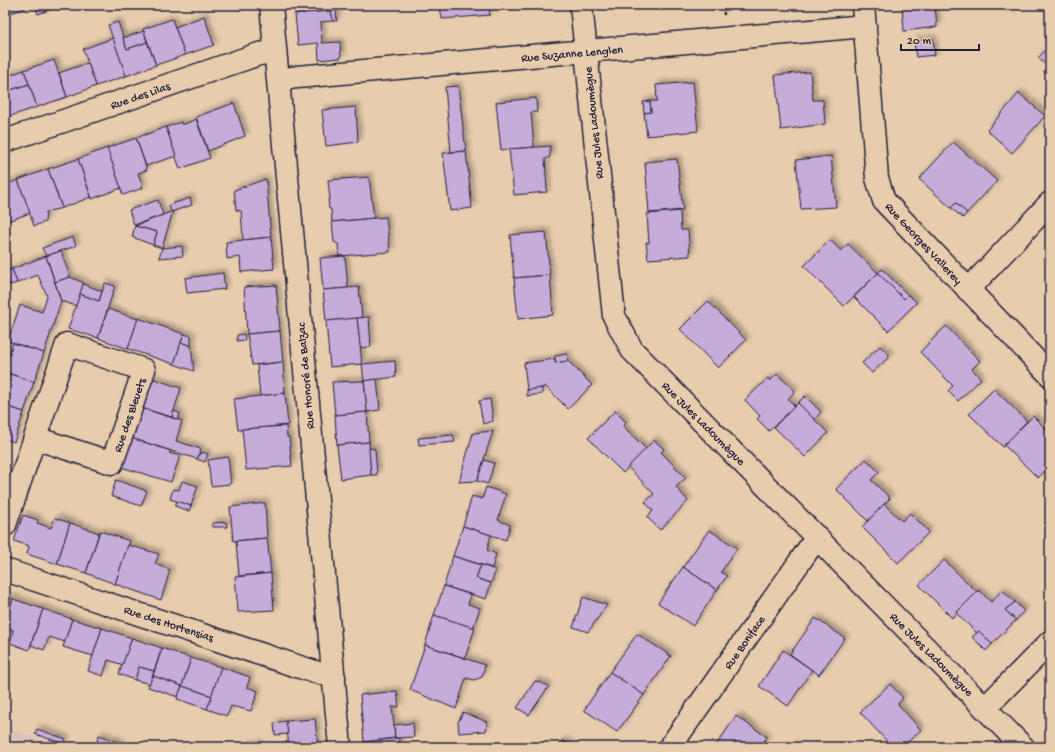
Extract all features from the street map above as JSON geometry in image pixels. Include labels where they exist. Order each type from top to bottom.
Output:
[{"type":"street","name":"Rue Honoré de Balzac","points":[[271,5],[340,747]]},
{"type":"street","name":"Rue Jules Ladoumègue","points":[[580,5],[614,316],[632,350],[1023,747]]},
{"type":"street","name":"Rue Georges Vallerey","points":[[863,5],[877,178],[884,201],[1050,375]]},
{"type":"street","name":"Rue Suzanne Lenglen","points":[[279,80],[297,77],[865,26]]},
{"type":"street","name":"Rue des Lilas","points":[[5,141],[259,54],[276,52]]},
{"type":"street","points":[[968,290],[1050,203]]},
{"type":"street","name":"Rue des Bleuets","points":[[5,524],[67,344],[144,370],[112,463],[35,438]]},
{"type":"street","name":"Rue Boniface","points":[[670,747],[817,537]]},
{"type":"street","name":"Rue des Hortensias","points":[[5,570],[312,671],[334,676]]},
{"type":"street","points":[[985,708],[1050,642]]},
{"type":"shaded area","points":[[5,727],[22,733],[65,747],[5,747]]},
{"type":"building","points":[[34,5],[5,15],[5,6]]},
{"type":"building","points":[[35,5],[59,5],[60,6],[38,14]]},
{"type":"building","points":[[294,5],[332,5],[333,11],[295,14]]},
{"type":"building","points":[[440,5],[489,5],[490,15],[442,19]]},
{"type":"building","points":[[489,5],[519,5],[489,8]]},
{"type":"building","points":[[902,5],[935,5],[937,27],[904,31]]},
{"type":"building","points":[[336,10],[337,21],[333,21],[331,11]]},
{"type":"building","points":[[331,11],[333,21],[321,22],[322,43],[340,42],[341,58],[319,60],[318,43],[298,45],[295,14]]},
{"type":"building","points":[[204,16],[214,45],[185,55],[175,27]]},
{"type":"building","points":[[172,19],[185,55],[156,65],[143,29]]},
{"type":"building","points":[[118,22],[127,49],[147,42],[156,65],[126,76],[108,25]]},
{"type":"building","points":[[144,31],[147,42],[127,49],[123,38]]},
{"type":"building","points":[[113,38],[126,76],[96,86],[83,49]]},
{"type":"building","points":[[933,39],[935,55],[916,57],[914,41]]},
{"type":"building","points":[[1050,45],[1050,65],[1048,67],[1038,58]]},
{"type":"building","points":[[54,60],[67,97],[37,107],[24,70]]},
{"type":"building","points":[[88,63],[96,86],[67,97],[59,73]]},
{"type":"building","points":[[1050,65],[1050,78],[1044,72]]},
{"type":"building","points":[[24,70],[29,84],[5,92],[5,77]]},
{"type":"building","points":[[810,72],[813,100],[823,100],[825,124],[781,130],[775,75]]},
{"type":"building","points":[[693,82],[698,131],[647,136],[644,113],[651,112],[650,101],[657,101],[656,85]]},
{"type":"building","points":[[29,84],[37,107],[8,117],[5,109],[5,92]]},
{"type":"building","points":[[458,86],[466,151],[451,152],[445,87]]},
{"type":"building","points":[[1019,93],[1045,116],[1012,153],[987,130]]},
{"type":"building","points":[[536,98],[537,112],[531,112],[534,147],[501,150],[496,102]]},
{"type":"building","points":[[650,101],[651,112],[644,113],[643,102]]},
{"type":"building","points":[[234,103],[245,136],[208,151],[196,117]]},
{"type":"building","points":[[356,107],[358,142],[326,146],[322,110]]},
{"type":"building","points":[[196,119],[210,158],[180,169],[166,127],[181,122],[182,125]]},
{"type":"building","points":[[166,127],[176,156],[146,166],[136,138]]},
{"type":"building","points":[[136,138],[147,170],[138,173],[143,188],[123,195],[107,148]]},
{"type":"building","points":[[953,142],[997,181],[967,213],[956,203],[951,208],[919,179]]},
{"type":"building","points":[[550,146],[550,157],[545,159],[547,192],[514,195],[509,149]]},
{"type":"building","points":[[107,148],[121,188],[92,199],[78,159]]},
{"type":"building","points":[[466,151],[472,208],[450,211],[443,153]]},
{"type":"building","points":[[831,156],[836,207],[801,209],[796,160]]},
{"type":"building","points":[[78,159],[91,197],[62,208],[48,169]]},
{"type":"building","points":[[677,159],[683,210],[649,213],[645,162]]},
{"type":"building","points":[[48,169],[62,208],[46,212],[45,222],[34,226],[18,180]]},
{"type":"building","points":[[369,177],[374,218],[332,222],[331,209],[329,209],[328,199],[330,199],[328,180]]},
{"type":"building","points":[[266,179],[271,237],[243,240],[241,211],[236,210],[234,190]]},
{"type":"building","points":[[18,180],[30,213],[5,222],[5,185]]},
{"type":"building","points":[[190,198],[192,205],[171,212],[169,205]]},
{"type":"building","points":[[158,200],[163,215],[134,225],[129,210]]},
{"type":"building","points":[[956,203],[967,213],[963,218],[951,208]]},
{"type":"building","points":[[173,211],[162,248],[153,245],[157,232],[135,226]]},
{"type":"building","points":[[680,211],[681,230],[688,230],[690,256],[648,259],[646,242],[649,243],[647,214]]},
{"type":"building","points":[[386,217],[390,252],[339,256],[338,244],[334,242],[332,222]]},
{"type":"building","points":[[135,226],[157,232],[153,245],[132,237]]},
{"type":"building","points":[[546,232],[550,275],[514,278],[510,235]]},
{"type":"building","points":[[73,237],[76,246],[46,256],[42,248]]},
{"type":"building","points":[[271,237],[274,269],[241,272],[240,257],[227,259],[226,242]]},
{"type":"building","points":[[830,240],[841,251],[848,244],[878,273],[844,306],[804,266]]},
{"type":"building","points":[[182,246],[183,256],[159,258],[162,248]]},
{"type":"building","points":[[61,251],[70,277],[55,282],[46,256]]},
{"type":"building","points":[[46,256],[61,301],[44,353],[8,341],[20,305],[42,312],[47,296],[38,275],[17,283],[12,269]]},
{"type":"building","points":[[345,256],[348,288],[323,290],[320,258]]},
{"type":"building","points":[[12,269],[17,283],[9,285],[5,271]]},
{"type":"building","points":[[882,269],[908,295],[904,299],[878,273]]},
{"type":"building","points":[[223,273],[225,289],[187,293],[185,278]]},
{"type":"building","points":[[878,273],[904,299],[908,295],[917,302],[888,331],[854,297]]},
{"type":"building","points":[[550,275],[553,315],[518,319],[514,278]]},
{"type":"building","points":[[70,277],[84,283],[76,306],[61,301],[55,282]]},
{"type":"building","points":[[105,283],[115,286],[98,338],[68,329],[80,294],[99,301]]},
{"type":"building","points":[[83,284],[102,291],[99,301],[80,294]]},
{"type":"building","points":[[276,285],[280,331],[247,334],[244,287]]},
{"type":"building","points":[[359,287],[362,318],[326,321],[323,290]]},
{"type":"building","points":[[708,301],[746,340],[718,368],[680,329]]},
{"type":"building","points":[[108,309],[138,319],[128,349],[98,338]]},
{"type":"building","points":[[369,317],[371,347],[360,348],[357,318]]},
{"type":"building","points":[[138,318],[184,334],[174,364],[128,349]]},
{"type":"building","points":[[357,318],[362,364],[330,367],[326,321]]},
{"type":"building","points":[[946,326],[980,361],[972,369],[981,379],[958,401],[948,391],[953,386],[920,352]]},
{"type":"building","points":[[280,331],[283,362],[252,365],[247,334]]},
{"type":"building","points":[[184,334],[191,336],[191,346],[181,342]]},
{"type":"building","points":[[244,334],[245,340],[237,341],[237,335]]},
{"type":"building","points":[[181,342],[191,346],[194,371],[174,364]]},
{"type":"building","points":[[13,343],[44,353],[34,382],[5,372],[5,366]]},
{"type":"building","points":[[880,346],[890,356],[872,373],[862,363]]},
{"type":"building","points":[[567,354],[568,361],[555,363],[555,356]]},
{"type":"building","points":[[555,359],[555,363],[568,361],[592,385],[568,409],[545,386],[542,388],[527,390],[524,363]]},
{"type":"building","points":[[395,361],[396,377],[364,381],[362,364]]},
{"type":"building","points":[[283,362],[285,393],[260,396],[257,365]]},
{"type":"building","points":[[7,373],[34,382],[24,412],[5,406],[5,380]]},
{"type":"building","points":[[777,374],[795,391],[788,399],[795,406],[769,431],[757,419],[760,416],[745,400],[768,378],[770,381]]},
{"type":"building","points":[[151,378],[181,388],[172,417],[141,408]]},
{"type":"building","points":[[377,379],[380,410],[367,412],[364,381]]},
{"type":"building","points":[[364,381],[367,412],[335,415],[332,382]]},
{"type":"building","points":[[542,388],[542,394],[527,396],[527,390]]},
{"type":"building","points":[[994,389],[1027,421],[1003,447],[969,414]]},
{"type":"building","points":[[285,393],[288,425],[238,430],[234,399]]},
{"type":"building","points":[[805,396],[821,412],[814,420],[798,403]]},
{"type":"building","points":[[490,399],[493,421],[483,424],[479,401]]},
{"type":"building","points":[[798,403],[828,433],[805,457],[774,427]]},
{"type":"building","points":[[5,406],[24,412],[14,442],[5,439]]},
{"type":"building","points":[[141,408],[182,421],[176,441],[201,449],[197,459],[131,438]]},
{"type":"building","points":[[173,411],[180,413],[178,420],[172,417]]},
{"type":"building","points":[[615,411],[626,422],[623,426],[646,449],[623,473],[588,438]]},
{"type":"building","points":[[367,412],[369,442],[337,445],[335,415]]},
{"type":"building","points":[[1033,416],[1050,433],[1050,466],[1038,478],[1004,445]]},
{"type":"building","points":[[286,426],[287,437],[289,437],[292,466],[246,470],[242,429]]},
{"type":"building","points":[[493,431],[477,481],[459,482],[473,433]]},
{"type":"building","points":[[453,435],[455,442],[419,445],[418,438]]},
{"type":"building","points":[[131,438],[171,451],[169,453],[180,456],[171,482],[121,467]]},
{"type":"building","points":[[654,440],[664,449],[661,452],[686,478],[676,487],[688,501],[660,530],[647,517],[653,511],[645,502],[654,494],[628,467]]},
{"type":"building","points":[[369,442],[371,475],[341,479],[337,445]]},
{"type":"building","points":[[369,448],[375,449],[377,475],[371,475]]},
{"type":"building","points":[[201,452],[208,454],[205,462],[197,459]]},
{"type":"building","points":[[228,457],[231,484],[211,486],[208,460]]},
{"type":"building","points":[[866,459],[879,472],[871,480],[890,498],[868,521],[836,489]]},
{"type":"building","points":[[484,460],[494,463],[488,484],[477,481]]},
{"type":"building","points":[[116,480],[147,491],[141,506],[111,496]]},
{"type":"building","points":[[182,481],[198,486],[191,506],[170,499],[173,489],[179,490]]},
{"type":"building","points":[[486,487],[506,494],[498,520],[510,525],[506,540],[463,526],[472,496],[482,499]]},
{"type":"building","points":[[177,501],[191,506],[189,511],[175,506]]},
{"type":"building","points":[[265,503],[267,538],[233,541],[230,507]]},
{"type":"building","points":[[884,504],[902,521],[910,513],[929,532],[898,563],[862,527]]},
{"type":"building","points":[[23,515],[38,520],[37,523],[51,528],[55,518],[70,523],[57,564],[27,554],[29,546],[14,541]]},
{"type":"building","points":[[226,522],[227,527],[212,527],[212,523]]},
{"type":"building","points":[[70,523],[99,533],[86,573],[57,564]]},
{"type":"building","points":[[463,526],[491,535],[487,550],[496,554],[492,568],[453,556]]},
{"type":"building","points":[[709,530],[737,548],[721,572],[727,576],[717,590],[683,567]]},
{"type":"building","points":[[100,531],[130,541],[115,584],[86,573]]},
{"type":"building","points":[[267,538],[271,573],[239,576],[236,541]]},
{"type":"building","points":[[128,545],[159,554],[155,564],[170,570],[161,600],[115,584]]},
{"type":"building","points":[[453,556],[481,565],[476,578],[491,583],[486,599],[444,586]]},
{"type":"building","points":[[944,560],[977,592],[952,618],[919,585]]},
{"type":"building","points":[[481,565],[496,570],[491,583],[476,578]]},
{"type":"building","points":[[683,567],[717,590],[693,626],[658,603]]},
{"type":"building","points":[[271,573],[274,610],[238,612],[235,577]]},
{"type":"building","points":[[444,586],[471,595],[468,604],[480,608],[473,628],[434,615]]},
{"type":"building","points":[[979,590],[991,602],[1002,590],[1015,602],[1005,610],[1016,620],[992,644],[979,631],[977,633],[956,613]]},
{"type":"building","points":[[5,596],[13,599],[5,623]]},
{"type":"building","points":[[583,597],[607,605],[588,632],[573,627]]},
{"type":"building","points":[[13,599],[43,609],[29,650],[10,643],[13,630],[5,627],[5,623]]},
{"type":"building","points":[[1015,602],[1024,611],[1016,620],[1005,610]]},
{"type":"building","points":[[43,609],[72,619],[65,642],[49,637],[44,650],[31,645]]},
{"type":"building","points":[[434,615],[475,628],[465,658],[425,645]]},
{"type":"building","points":[[815,618],[845,638],[819,675],[790,654]]},
{"type":"building","points":[[72,619],[102,628],[93,656],[63,647]]},
{"type":"building","points":[[5,627],[13,630],[10,643],[5,642]]},
{"type":"building","points":[[102,628],[132,638],[123,665],[108,660],[103,676],[88,671]]},
{"type":"building","points":[[979,631],[992,644],[986,651],[972,637]]},
{"type":"building","points":[[637,634],[671,656],[644,695],[610,672]]},
{"type":"building","points":[[132,638],[162,648],[154,671],[139,667],[135,680],[119,674]]},
{"type":"building","points":[[425,645],[485,665],[482,677],[474,680],[466,678],[456,709],[410,690]]},
{"type":"building","points":[[162,648],[191,658],[182,686],[153,676]]},
{"type":"building","points":[[783,650],[812,670],[788,706],[759,686]]},
{"type":"building","points":[[191,658],[221,667],[212,696],[182,686]]},
{"type":"building","points":[[139,667],[154,671],[150,684],[135,680]]},
{"type":"building","points":[[221,667],[250,677],[247,687],[258,691],[251,711],[231,706],[227,716],[207,709]]},
{"type":"building","points":[[610,672],[644,695],[617,732],[584,710]]},
{"type":"building","points":[[153,676],[182,686],[178,697],[148,687]]},
{"type":"building","points":[[535,681],[549,686],[529,715],[517,708]]},
{"type":"building","points":[[890,684],[903,698],[898,704],[921,730],[902,747],[892,747],[860,712]]},
{"type":"building","points":[[182,686],[212,696],[207,709],[177,699]]},
{"type":"building","points":[[397,691],[399,707],[392,707],[395,738],[364,742],[360,695]]},
{"type":"building","points":[[463,712],[487,722],[486,731],[459,733],[458,722]]},
{"type":"building","points":[[736,716],[767,737],[760,747],[715,747]]},
{"type":"building","points":[[315,719],[318,747],[289,747],[286,721]]},
{"type":"building","points":[[286,721],[288,734],[275,735],[274,723]]},
{"type":"building","points":[[413,723],[414,737],[395,738],[394,725]]},
{"type":"building","points":[[37,729],[66,739],[64,744],[35,734]]},
{"type":"building","points":[[99,735],[121,743],[120,747],[105,747],[96,744]]},
{"type":"building","points":[[399,738],[400,747],[365,747],[364,742]]},
{"type":"building","points":[[562,740],[572,747],[558,747]]},
{"type":"building","points":[[260,744],[260,747],[243,747],[244,745]]}]
